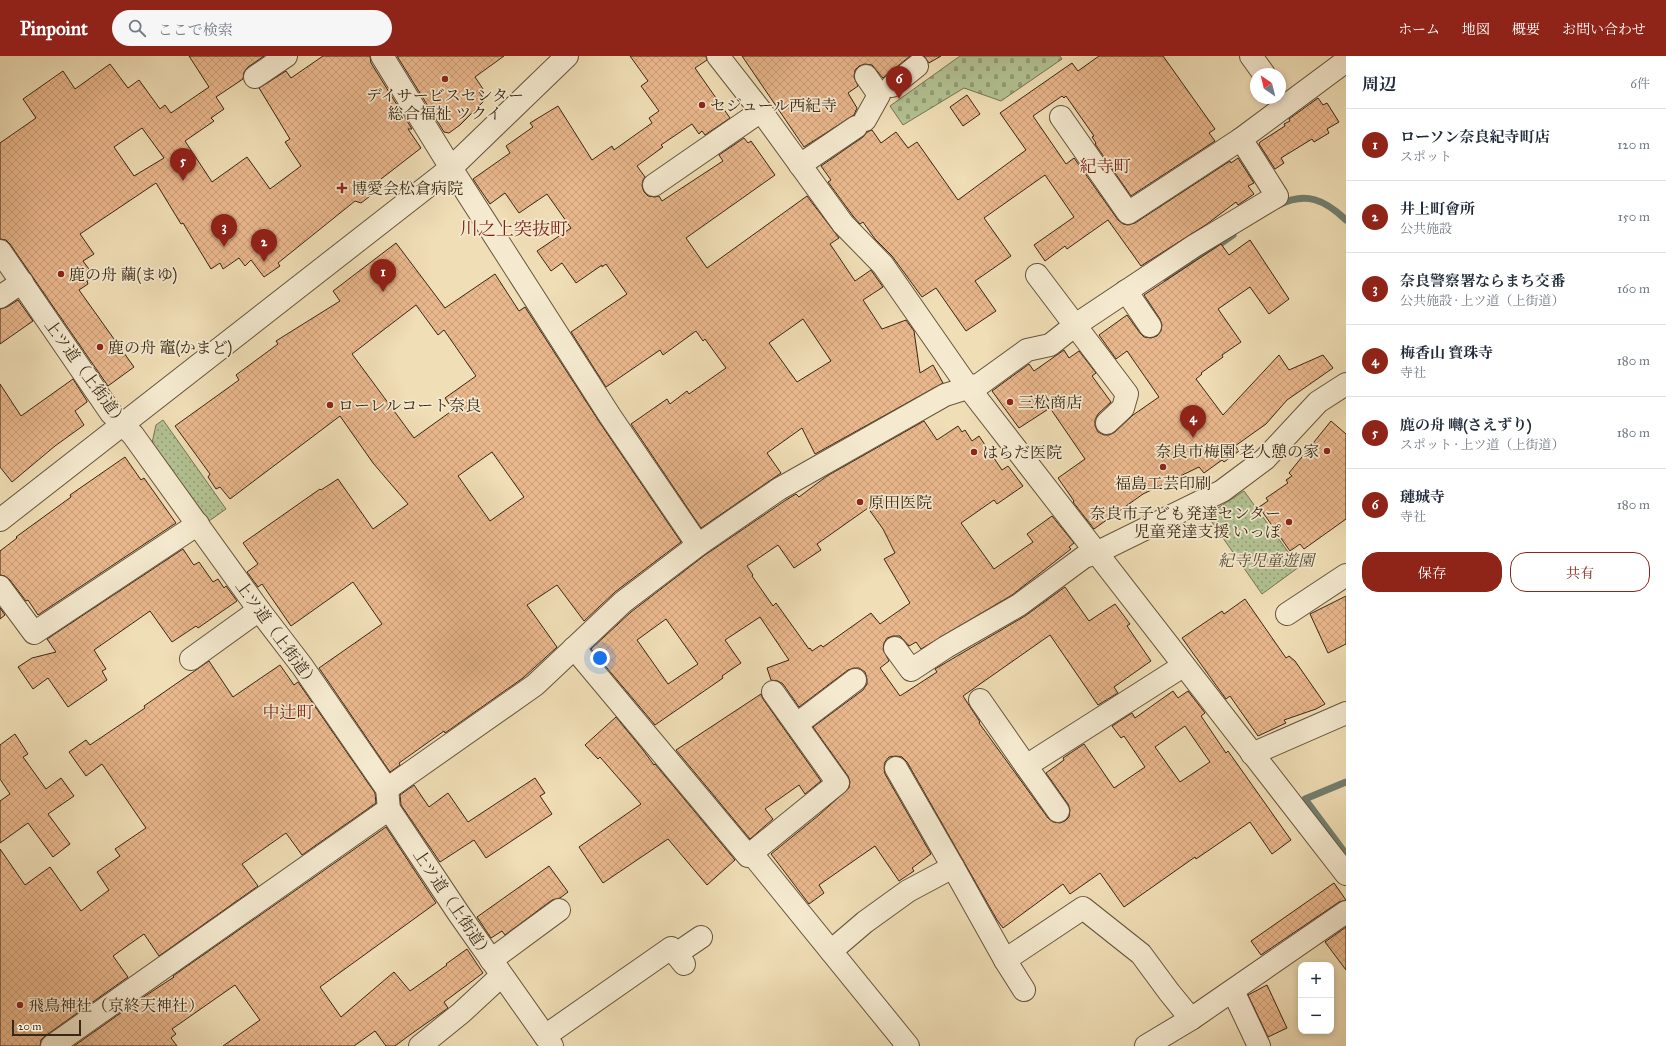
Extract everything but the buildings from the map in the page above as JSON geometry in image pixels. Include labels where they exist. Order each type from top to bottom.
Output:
[{"type":"street","points":[[255,77],[286,56]]},
{"type":"street","points":[[382,56],[451,168],[610,416],[698,545]]},
{"type":"street","points":[[0,520],[451,168],[567,56]]},
{"type":"street","points":[[718,56],[761,111],[843,224],[883,265],[968,387],[1183,666],[1346,874]]},
{"type":"street","points":[[1251,56],[1260,68]]},
{"type":"street","points":[[1286,98],[1346,62]]},
{"type":"street","points":[[800,165],[860,123],[886,90],[917,66]]},
{"type":"street","points":[[866,76],[886,90]]},
{"type":"street","points":[[1061,117],[1128,213],[1241,139],[1279,104]]},
{"type":"street","points":[[654,185],[761,111]]},
{"type":"street","points":[[52,1046],[388,799],[535,685],[623,602],[698,545],[779,489],[945,395],[980,384],[1027,350],[1050,345],[1074,326],[1194,246],[1277,196],[1241,139]]},
{"type":"street","name":"上ツ道（上街道）","points":[[0,251],[111,413],[133,435],[259,610],[302,666],[388,799],[452,905],[548,1041]]},
{"type":"street","points":[[1037,275],[1074,326],[1127,394],[1123,408],[1107,422]]},
{"type":"street","points":[[0,297],[22,282]]},
{"type":"street","points":[[1126,291],[1150,326]]},
{"type":"street","points":[[894,648],[911,670],[946,647],[1019,605],[1084,557],[1096,553],[1222,491],[1265,459],[1318,402],[1346,384]]},
{"type":"street","points":[[0,587],[34,633],[198,524]]},
{"type":"street","points":[[1287,614],[1346,575]]},
{"type":"street","points":[[191,659],[259,610]]},
{"type":"street","points":[[574,648],[748,856],[838,783],[773,692]]},
{"type":"street","points":[[1026,766],[1183,666]]},
{"type":"street","points":[[797,724],[855,680]]},
{"type":"street","points":[[980,700],[1058,811]]},
{"type":"street","points":[[1252,754],[1346,713]]},
{"type":"street","points":[[896,768],[1005,960],[1024,990]]},
{"type":"street","points":[[752,854],[908,1046]]},
{"type":"street","points":[[831,951],[865,922],[908,891],[953,867]]},
{"type":"street","points":[[1005,960],[1083,908],[1141,954],[1191,1019]]},
{"type":"street","points":[[420,1046],[461,1013],[496,968],[560,910]]},
{"type":"street","points":[[1146,1046],[1191,1019],[1346,912]]},
{"type":"street","points":[[548,1041],[671,948],[680,959],[701,937]]},
{"type":"street","points":[[1233,990],[1259,1046]]},
{"type":"green space","points":[[960,56],[1060,56],[1062,59],[1001,101],[964,88],[903,125],[890,106]]},
{"type":"green space","points":[[163,420],[226,509],[209,521],[152,443],[156,425]]},
{"type":"green space","name":"紀寺児童遊園","points":[[1244,491],[1299,567],[1262,594],[1207,515]]},
{"type":"waterway","points":[[1279,205],[1289,201],[1307,198],[1323,203],[1346,220]]},
{"type":"waterway","points":[[1166,278],[1200,258],[1233,235]]},
{"type":"waterway","points":[[1346,782],[1305,799],[1346,854]]},
{"type":"place","name":"デイサービスセンター 総合福祉 ツクイ","points":[[445,79]]},
{"type":"place","name":"璉珹寺","points":[[899,99]]},
{"type":"place","name":"セジュール西紀寺","points":[[702,105]]},
{"type":"place","name":"鹿の舟 囀(さえずり)","points":[[183,181]]},
{"type":"place","name":"博愛会松倉病院","points":[[342,188]]},
{"type":"place","name":"奈良警察署ならまち交番","points":[[224,247]]},
{"type":"place","name":"井上町會所","points":[[264,262]]},
{"type":"place","name":"鹿の舟 繭(まゆ)","points":[[61,274]]},
{"type":"place","name":"ローソン奈良紀寺町店","points":[[383,292]]},
{"type":"place","name":"鹿の舟 竈(かまど)","points":[[100,347]]},
{"type":"place","name":"三松商店","points":[[1010,402]]},
{"type":"place","name":"ローレルコート奈良","points":[[330,405]]},
{"type":"place","name":"梅香山 寳珠寺","points":[[1193,438]]},
{"type":"place","name":"奈良市梅園 老人憩の家","points":[[1327,451]]},
{"type":"place","name":"はらだ医院","points":[[974,452]]},
{"type":"place","name":"福島工芸印刷","points":[[1163,467]]},
{"type":"place","name":"原田医院","points":[[860,502]]},
{"type":"place","name":"奈良市子ども発達センター 児童発達支援 いっぽ","points":[[1289,522]]},
{"type":"place","name":"飛鳥神社（京終天神社）","points":[[20,1005]]},
{"type":"district","name":"紀寺町","points":[[1105,166]]},
{"type":"district","name":"川之上突抜町","points":[[514,229]]},
{"type":"district","name":"中辻町","points":[[288,712]]}]
